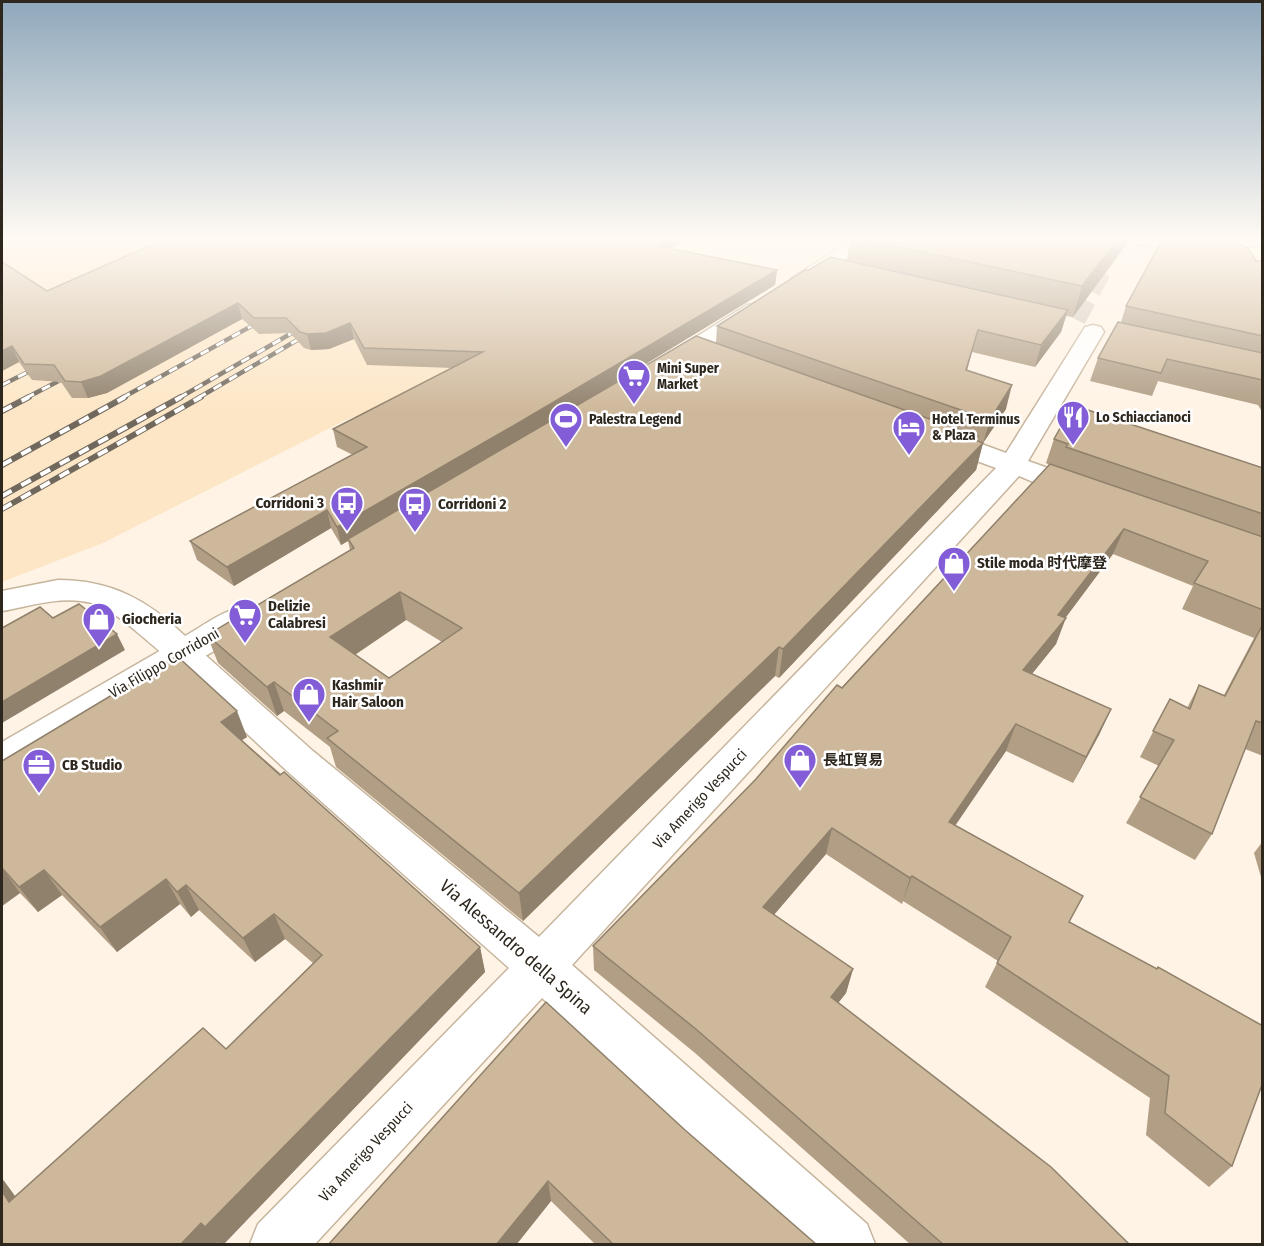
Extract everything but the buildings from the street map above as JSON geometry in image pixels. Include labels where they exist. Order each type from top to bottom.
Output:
[{"type":"street","points":[[646,378],[777,296]]},
{"type":"street","name":"Via Amerigo Vespucci","points":[[278,1245],[1014,465],[1093,332]]},
{"type":"street","points":[[693,350],[723,361]]},
{"type":"street","points":[[913,429],[1111,501]]},
{"type":"street","name":"Via Alessandro della Spina","points":[[2,601],[32,594],[69,590],[105,594],[121,600],[145,615],[182,653],[300,762],[541,967],[847,1245]]},
{"type":"street","name":"Via Filippo Corridoni","points":[[2,760],[273,601]]},
{"type":"shaded area","points":[[2,296],[535,296],[512,358],[348,419],[103,543],[2,582]]},
{"type":"tunnel","points":[[1075,319],[1087,296]]},
{"type":"railway","points":[[122,398],[264,319]]},
{"type":"railway","points":[[179,398],[304,326]]},
{"type":"railway","points":[[198,398],[311,332]]},
{"type":"railway","points":[[2,385],[42,365]]},
{"type":"railway","points":[[26,398],[72,374]]},
{"type":"railway","points":[[2,411],[29,397]]},
{"type":"railway","points":[[2,465],[125,397]]},
{"type":"railway","points":[[2,496],[181,397]]},
{"type":"railway","points":[[2,509],[201,397]]},
{"type":"place","name":"Mini Super Market","points":[[634,405]]},
{"type":"place","name":"Lo Schiaccianoci","points":[[1073,446]]},
{"type":"place","name":"Palestra Legend","points":[[566,448]]},
{"type":"place","name":"Hotel Terminus & Plaza","points":[[909,456]]},
{"type":"place","name":"Corridoni 3","points":[[347,532]]},
{"type":"place","name":"Corridoni 2","points":[[415,533]]},
{"type":"place","name":"Stile moda 时代摩登","points":[[954,592]]},
{"type":"place","name":"Delizie Calabresi","points":[[245,644]]},
{"type":"place","name":"Giocheria","points":[[99,648]]},
{"type":"place","name":"Kashmir Hair Saloon","points":[[309,723]]},
{"type":"place","name":"長虹貿易","points":[[800,789]]},
{"type":"place","name":"CB Studio","points":[[39,794]]}]
